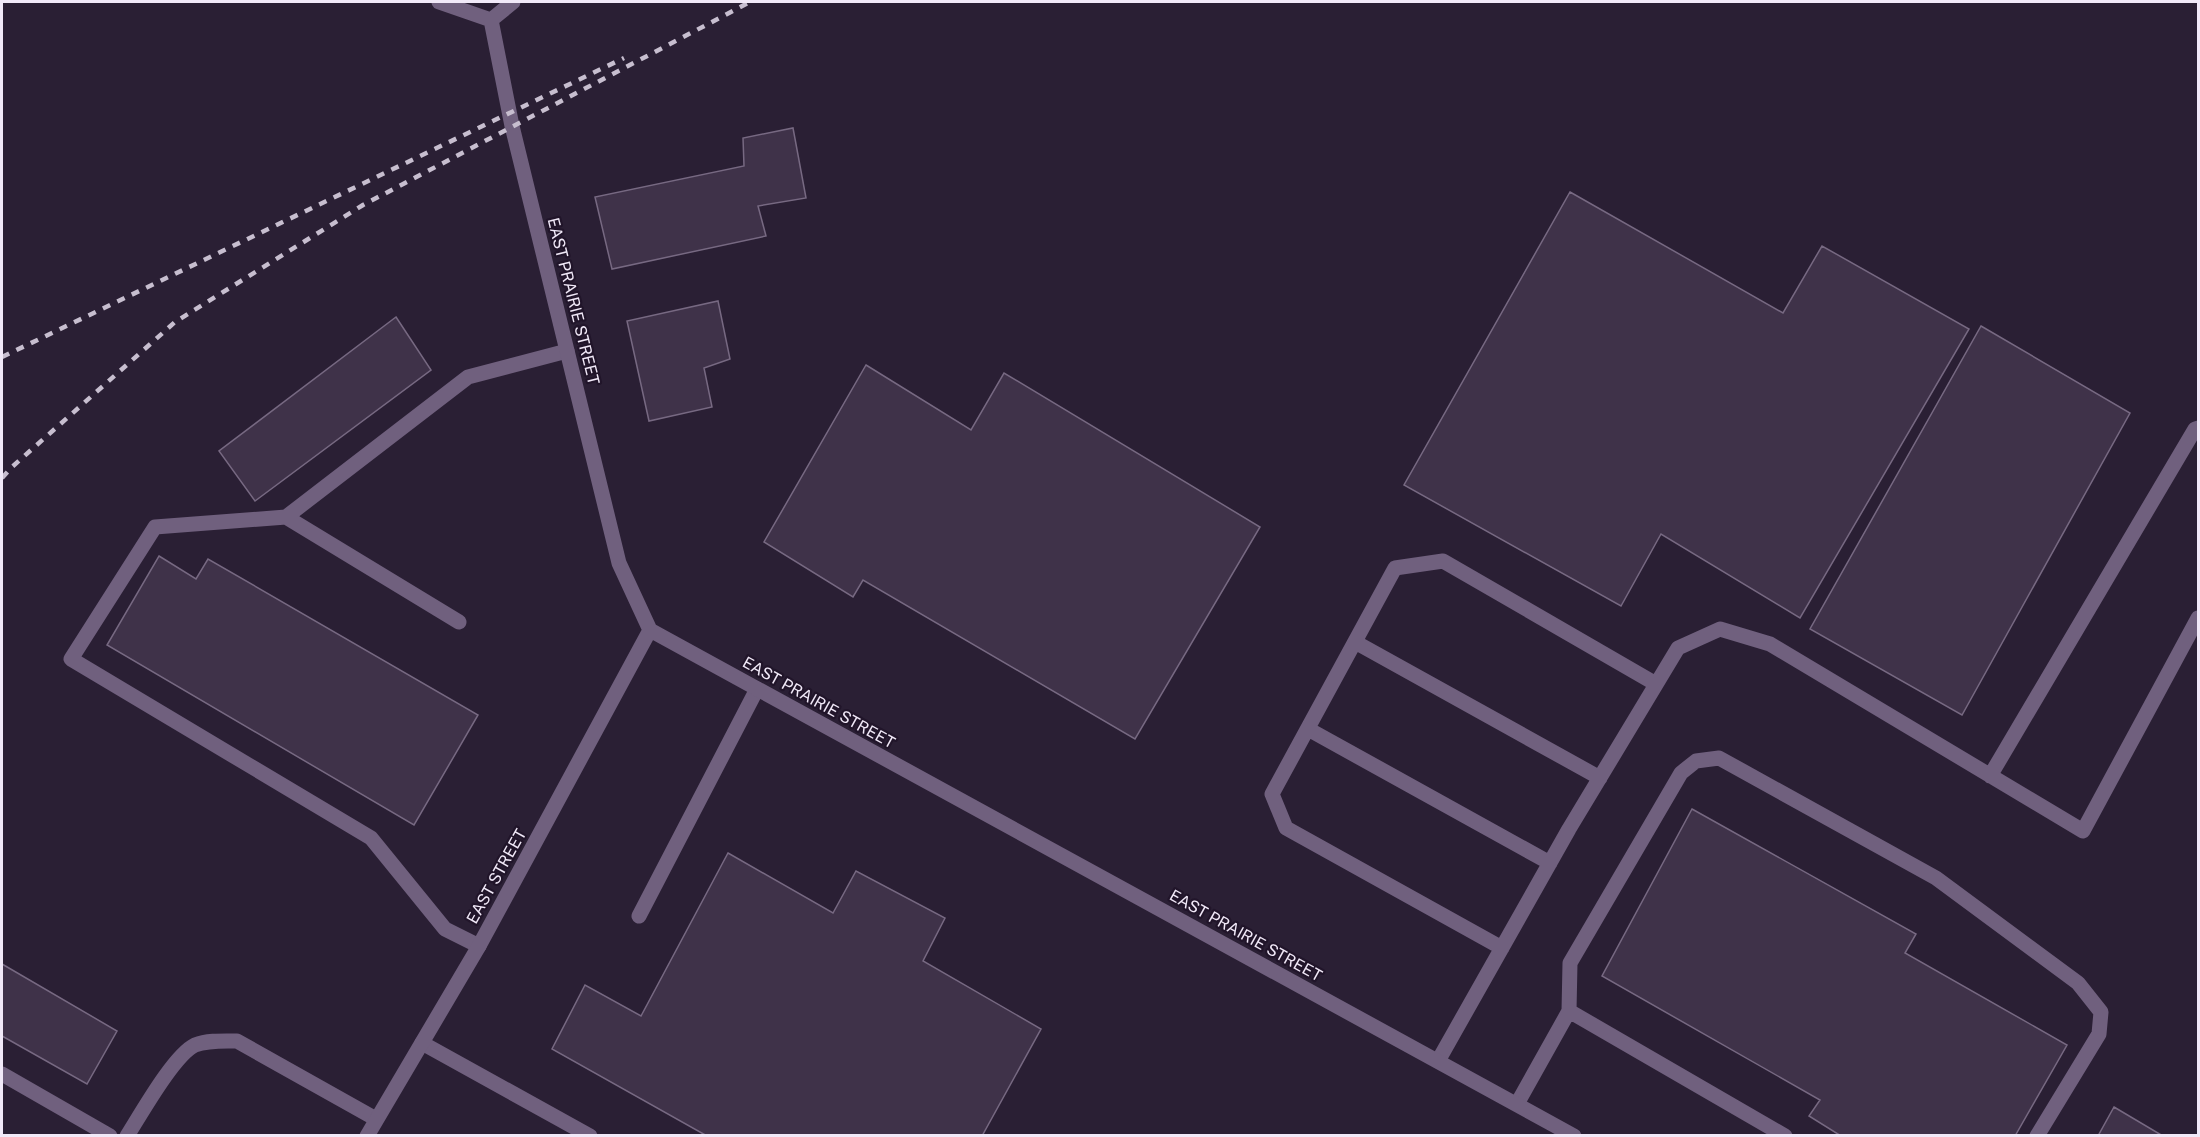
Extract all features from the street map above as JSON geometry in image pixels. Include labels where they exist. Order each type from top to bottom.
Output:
[{"type":"street","points":[[439,2],[491,20],[513,2]]},
{"type":"street","name":"EAST PRAIRIE STREET","points":[[491,20],[512,126],[619,563],[650,630],[1574,1136]]},
{"type":"street","points":[[479,946],[445,929],[370,838],[71,658],[155,527],[286,517],[468,377],[567,351]]},
{"type":"street","points":[[1990,776],[2195,429],[2199,428]]},
{"type":"street","points":[[286,517],[459,622]]},
{"type":"street","points":[[1502,948],[1286,828],[1272,794],[1395,568],[1443,561],[1656,684]]},
{"type":"street","points":[[1438,1061],[1550,863],[1678,648],[1720,629],[1770,644],[2083,831],[2199,618]]},
{"type":"street","name":"EAST STREET","points":[[367,1136],[479,946],[650,630]]},
{"type":"street","points":[[1355,642],[1600,778]]},
{"type":"street","points":[[639,916],[757,689]]},
{"type":"street","points":[[1308,729],[1550,863]]},
{"type":"street","points":[[1517,1104],[1569,1011],[1570,963],[1680,773],[1696,761],[1719,758],[1936,878],[2078,983],[2101,1012],[2099,1034],[2037,1136]]},
{"type":"street","points":[[1569,1011],[1785,1136]]},
{"type":"street","points":[[127,1136],[179,1059],[194,1046],[213,1041],[237,1041],[376,1119]]},
{"type":"street","points":[[422,1043],[590,1136]]},
{"type":"street","points":[[2,1074],[110,1136]]},
{"type":"building","points":[[793,128],[806,198],[758,206],[766,236],[612,269],[595,197],[744,166],[743,138]]},
{"type":"building","points":[[1570,192],[1783,313],[1822,246],[1969,329],[1800,618],[1661,534],[1621,606],[1404,485]]},
{"type":"building","points":[[718,301],[730,359],[704,368],[712,407],[649,421],[627,321]]},
{"type":"building","points":[[396,317],[431,370],[255,501],[219,451]]},
{"type":"building","points":[[1981,326],[2130,413],[1962,715],[1810,629]]},
{"type":"building","points":[[866,365],[971,430],[1004,373],[1260,527],[1135,739],[863,580],[853,597],[764,542]]},
{"type":"building","points":[[159,556],[196,579],[208,559],[478,715],[414,825],[107,645]]},
{"type":"building","points":[[1692,809],[1916,934],[1905,953],[2067,1045],[2015,1136],[1841,1136],[1809,1116],[1820,1100],[1602,976]]},
{"type":"building","points":[[728,853],[833,913],[856,871],[945,918],[923,961],[1041,1029],[982,1136],[707,1136],[552,1049],[585,985],[641,1016]]},
{"type":"building","points":[[2,964],[117,1031],[87,1084],[2,1036]]},
{"type":"building","points":[[2114,1107],[2163,1136],[2098,1136]]},
{"type":"railway","points":[[2,478],[175,322],[363,205],[750,2]]},
{"type":"railway","points":[[2,357],[624,58]]}]
